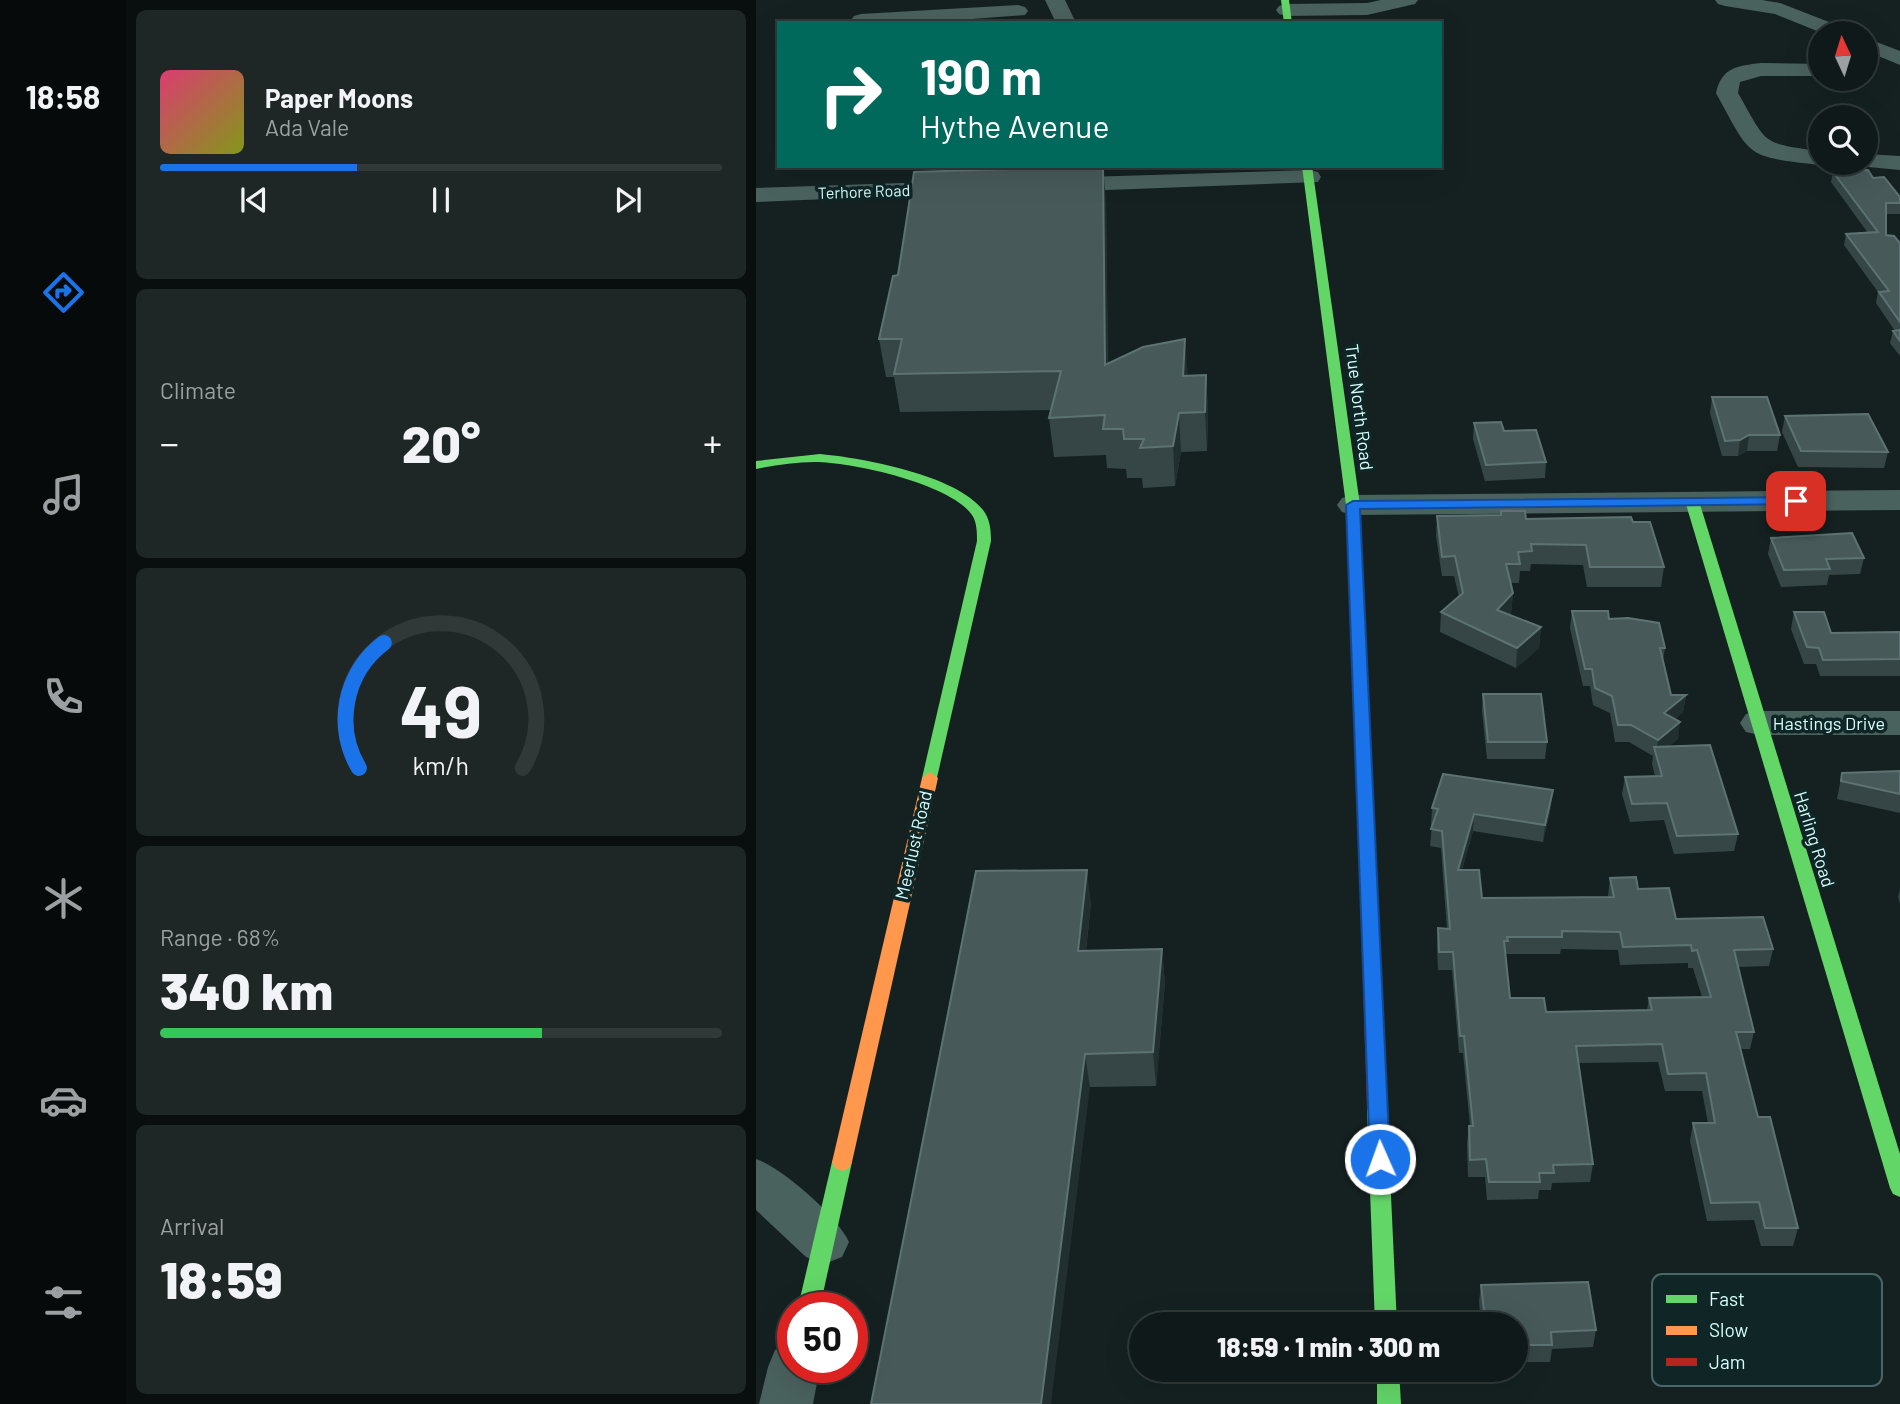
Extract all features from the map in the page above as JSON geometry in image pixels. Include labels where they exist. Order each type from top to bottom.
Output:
[{"type":"street","points":[[859,21],[890,0]]},
{"type":"street","points":[[1055,0],[1065,21]]},
{"type":"street","points":[[1286,11],[1367,9],[1408,0]]},
{"type":"street","points":[[1725,0],[1780,9],[1810,21]]},
{"type":"street","points":[[859,21],[1018,11]]},
{"type":"street","points":[[1878,49],[1900,59]]},
{"type":"street","points":[[1878,69],[1900,68]]},
{"type":"street","points":[[1808,70],[1751,71],[1737,74],[1730,79],[1727,93],[1753,140],[1762,148],[1808,156]]},
{"type":"street","points":[[1878,162],[1900,163]]},
{"type":"street","points":[[1028,186],[1147,174],[1308,171]]},
{"type":"street","name":"True North Road","points":[[1308,171],[1353,505],[1385,1312]]},
{"type":"street","name":"Terhore Road","points":[[756,195],[986,187]]},
{"type":"street","name":"Meerlust Road","points":[[756,465],[806,458],[858,463],[958,496],[980,516],[984,541],[812,1292]]},
{"type":"street","points":[[1353,505],[1900,500]]},
{"type":"street","name":"Harling Road","points":[[1692,501],[1900,1188]]},
{"type":"street","name":"Hastings Drive","points":[[1759,723],[1900,723]]},
{"type":"street","points":[[756,1178],[824,1242]]},
{"type":"street","points":[[1388,1382],[1389,1404]]},
{"type":"street","points":[[786,1404],[791,1383]]},
{"type":"building","points":[[1103,168],[1105,365],[1143,347],[1185,339],[1183,376],[1206,375],[1205,412],[1179,413],[1173,446],[1140,448],[1144,439],[1124,439],[1123,429],[1103,429],[1105,415],[1049,418],[1061,371],[894,374],[902,339],[879,339],[893,276],[898,275],[914,172]]},
{"type":"building","points":[[1835,175],[1884,177],[1900,197],[1900,203],[1886,203],[1886,235],[1894,236],[1900,243],[1900,322],[1879,292],[1889,291],[1846,234],[1878,232]]},
{"type":"building","points":[[1900,330],[1900,341],[1893,331]]},
{"type":"building","points":[[1712,397],[1767,397],[1780,435],[1749,435],[1740,440],[1725,441]]},
{"type":"building","points":[[1868,414],[1888,452],[1801,451],[1785,416]]},
{"type":"building","points":[[1501,422],[1504,431],[1536,430],[1546,462],[1486,465],[1474,423]]},
{"type":"building","points":[[1501,511],[1525,511],[1526,519],[1631,517],[1633,522],[1650,522],[1664,567],[1590,567],[1586,545],[1531,544],[1532,551],[1518,552],[1520,564],[1506,564],[1513,593],[1497,610],[1541,627],[1517,648],[1441,612],[1463,593],[1455,556],[1442,557],[1437,516],[1501,515]]},
{"type":"building","points":[[1852,533],[1864,558],[1826,559],[1830,569],[1784,570],[1771,538]]},
{"type":"building","points":[[1572,611],[1608,611],[1609,619],[1628,618],[1659,623],[1665,648],[1660,648],[1671,695],[1686,695],[1664,713],[1680,722],[1658,740],[1631,725],[1618,725],[1612,696],[1595,688],[1592,669],[1585,669]]},
{"type":"building","points":[[1794,612],[1824,612],[1831,633],[1900,632],[1900,659],[1823,660],[1819,648],[1807,647]]},
{"type":"building","points":[[1483,694],[1541,694],[1547,742],[1488,742]]},
{"type":"building","points":[[1710,745],[1738,834],[1677,836],[1667,803],[1632,804],[1625,777],[1662,776],[1654,747]]},
{"type":"building","points":[[1900,771],[1900,794],[1841,781],[1842,773]]},
{"type":"building","points":[[1443,774],[1553,790],[1545,825],[1474,814],[1458,870],[1479,870],[1482,898],[1614,897],[1610,878],[1636,877],[1638,889],[1669,888],[1676,919],[1763,917],[1773,949],[1734,950],[1754,1032],[1736,1032],[1758,1117],[1770,1117],[1798,1228],[1765,1228],[1759,1202],[1711,1203],[1693,1123],[1715,1123],[1706,1073],[1668,1074],[1662,1044],[1576,1046],[1593,1164],[1553,1165],[1554,1173],[1539,1173],[1540,1182],[1489,1182],[1486,1159],[1470,1160],[1469,1126],[1473,1126],[1464,1036],[1460,1036],[1453,952],[1439,952],[1438,928],[1450,929],[1442,831],[1431,829],[1438,809],[1432,808]],"holes":[[[1562,931],[1620,932],[1623,947],[1691,945],[1692,951],[1697,950],[1711,997],[1649,998],[1652,1010],[1546,1012],[1544,998],[1510,998],[1504,941],[1508,941],[1507,937],[1562,937]]]},
{"type":"building","points":[[1087,870],[1078,951],[1162,949],[1153,1052],[1085,1054],[1041,1404],[871,1404],[976,871]]},
{"type":"building","points":[[1588,1282],[1596,1330],[1551,1332],[1552,1345],[1528,1345],[1528,1312],[1484,1312],[1481,1285]]},
{"type":"traffic: fast","points":[[1285,0],[1288,21]]},
{"type":"traffic: fast","points":[[1307,168],[1353,505],[1366,818]]},
{"type":"traffic: fast","points":[[756,465],[820,458],[857,463],[925,481],[963,500],[979,513],[984,541],[930,778]]},
{"type":"traffic: fast","points":[[1692,501],[1900,1188]]},
{"type":"traffic: fast","points":[[1377,1109],[1385,1312]]},
{"type":"traffic: fast","points":[[812,1292],[842,1162]]},
{"type":"traffic: fast","points":[[1388,1382],[1389,1404]]},
{"type":"traffic: slow","points":[[842,1162],[930,778]]},
{"type":"traffic: jam","points":[[1366,818],[1377,1109]]},
{"type":"route","points":[[1380,1159],[1353,505],[1796,501]]}]
